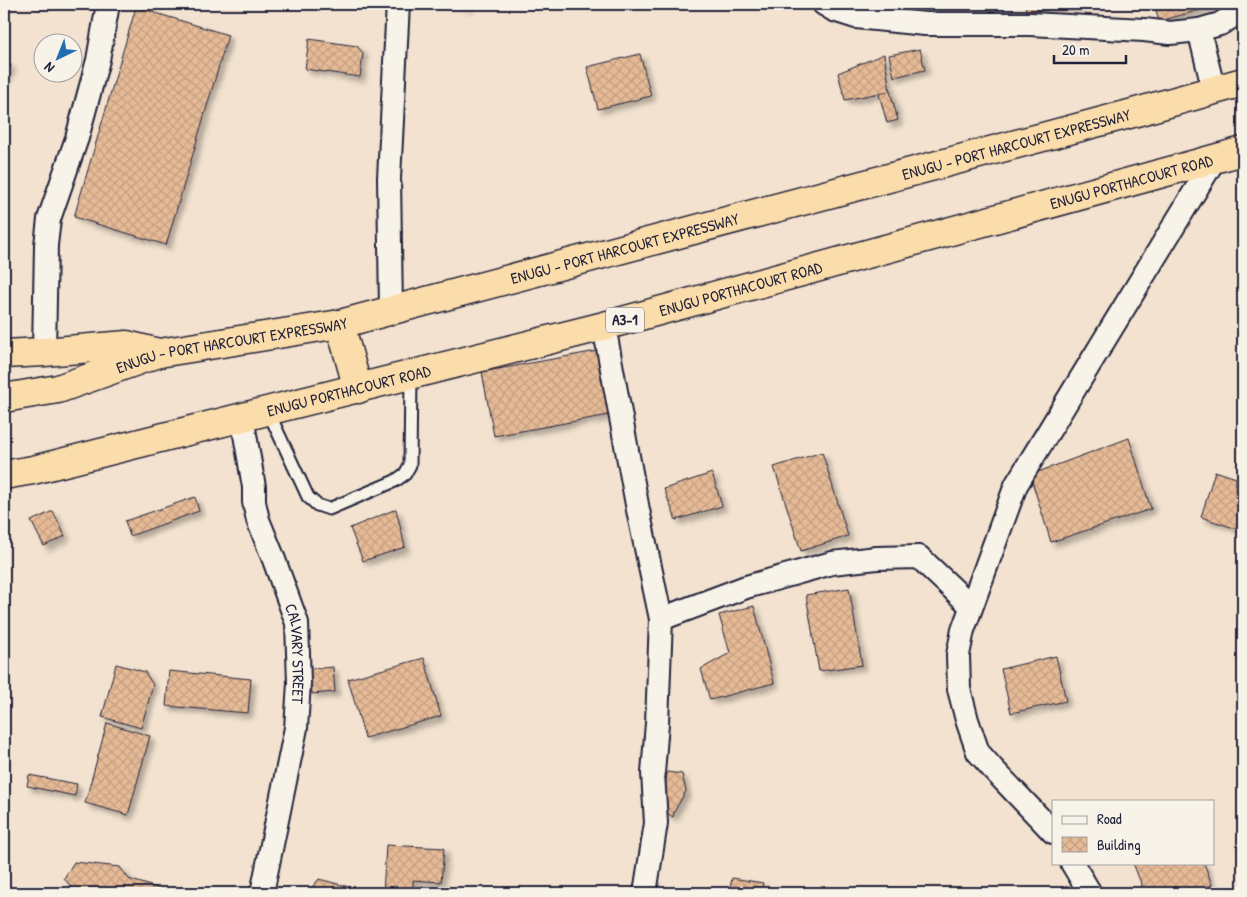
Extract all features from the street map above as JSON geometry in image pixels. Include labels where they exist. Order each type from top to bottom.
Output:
[{"type":"highway","name":"ENUGU - PORT HARCOURT EXPRESSWAY","points":[[4,398],[58,389],[159,353],[340,324],[1243,82]]},
{"type":"highway","name":"ENUGU PORTHACOURT ROAD","points":[[4,476],[411,376],[604,326],[1243,152]]},
{"type":"highway","points":[[340,324],[358,389]]},
{"type":"highway","points":[[4,354],[127,345],[159,353]]},
{"type":"highway","points":[[4,487],[33,470]]},
{"type":"street","points":[[44,352],[46,245],[49,219],[77,138],[98,60],[108,4]]},
{"type":"street","points":[[391,310],[388,178],[398,4]]},
{"type":"street","points":[[824,4],[856,18],[925,24],[1030,24],[1170,33],[1199,30],[1220,24],[1243,10]]},
{"type":"street","points":[[1199,30],[1210,75],[1211,91]]},
{"type":"street","points":[[1052,831],[978,752],[959,689],[958,655],[963,630],[1016,484],[1214,160]]},
{"type":"street","points":[[604,326],[638,510],[661,619],[653,773],[656,823],[645,893]]},
{"type":"street","name":"CALVARY STREET","points":[[255,414],[254,502],[258,520],[297,624],[299,683],[296,728],[262,893]]},
{"type":"street","points":[[661,619],[746,587],[832,563],[877,558],[919,557],[971,606]]},
{"type":"street","points":[[1073,864],[1090,893]]},
{"type":"lane","points":[[255,414],[308,497],[317,505],[329,509],[395,481],[405,474],[410,465],[411,376]]},
{"type":"building","points":[[453,4],[469,4],[469,7]]},
{"type":"building","points":[[1025,4],[1097,4],[1026,12]]},
{"type":"building","points":[[1154,4],[1219,4],[1219,5],[1159,21]]},
{"type":"building","points":[[136,7],[228,35],[166,245],[74,217]]},
{"type":"building","points":[[309,39],[357,46],[363,53],[360,77],[305,69]]},
{"type":"building","points":[[920,49],[925,70],[894,77],[889,55]]},
{"type":"building","points":[[640,54],[651,96],[598,109],[587,67]]},
{"type":"building","points":[[884,54],[890,91],[845,100],[838,73]]},
{"type":"building","points":[[4,62],[11,65],[4,81]]},
{"type":"building","points":[[890,91],[898,120],[887,123],[879,94]]},
{"type":"building","points":[[1243,238],[1243,258],[1239,239]]},
{"type":"building","points":[[602,350],[614,414],[494,436],[482,372]]},
{"type":"building","points":[[1129,438],[1151,509],[1051,542],[1030,475]]},
{"type":"building","points":[[822,452],[848,536],[801,551],[774,467]]},
{"type":"building","points":[[1215,471],[1236,478],[1236,492],[1243,495],[1243,531],[1201,517]]},
{"type":"building","points":[[712,473],[722,506],[676,520],[664,489]]},
{"type":"building","points":[[195,497],[199,511],[130,536],[125,521]]},
{"type":"building","points":[[396,509],[405,547],[363,561],[350,528]]},
{"type":"building","points":[[53,511],[65,536],[44,546],[31,521]]},
{"type":"building","points":[[849,588],[862,665],[819,671],[806,595]]},
{"type":"building","points":[[754,606],[774,683],[710,700],[701,669],[730,653],[719,615]]},
{"type":"building","points":[[1056,656],[1066,701],[1011,713],[1001,669]]},
{"type":"building","points":[[424,658],[441,716],[365,738],[348,679]]},
{"type":"building","points":[[116,664],[145,672],[153,685],[141,728],[102,717]]},
{"type":"building","points":[[333,667],[335,692],[312,694],[310,669]]},
{"type":"building","points":[[169,671],[251,679],[248,713],[166,706]]},
{"type":"building","points":[[107,723],[150,736],[128,815],[85,803]]},
{"type":"building","points":[[667,772],[682,774],[686,791],[673,817],[663,810]]},
{"type":"building","points":[[29,775],[77,784],[75,796],[27,786]]},
{"type":"building","points":[[386,845],[444,848],[441,882],[413,880],[413,891],[438,893],[383,893]]},
{"type":"building","points":[[74,862],[120,867],[129,879],[172,893],[76,893],[64,878]]},
{"type":"building","points":[[1133,864],[1204,864],[1212,885],[1189,893],[1145,893]]},
{"type":"building","points":[[732,878],[763,883],[761,893],[729,893]]},
{"type":"building","points":[[319,879],[360,890],[360,893],[307,893]]}]
